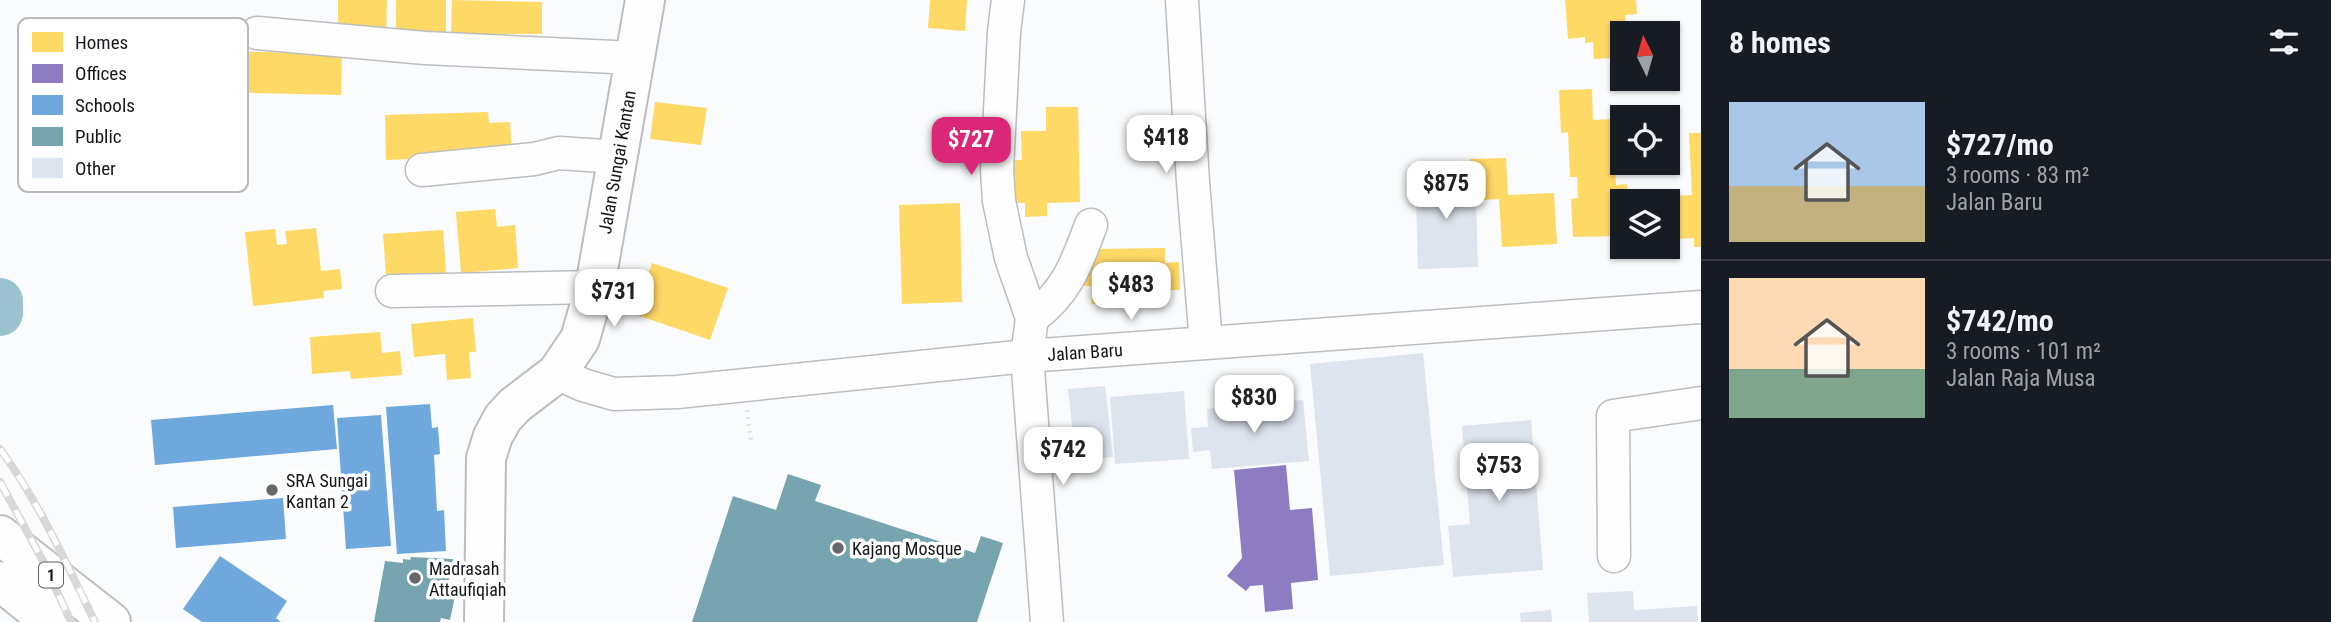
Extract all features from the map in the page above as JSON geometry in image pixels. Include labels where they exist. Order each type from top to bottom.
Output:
[{"type":"main road","name":"Jalan Sungai Kantan","points":[[484,622],[486,458],[493,436],[503,418],[515,405],[557,373],[580,339],[595,287],[645,0]]},
{"type":"main road","name":"1","points":[[0,535],[111,622]]},
{"type":"main road","name":"1","points":[[0,581],[51,622]]},
{"type":"street","points":[[1008,0],[1003,32],[997,170],[999,201],[1011,258],[1032,318],[1027,356],[1047,622]]},
{"type":"street","points":[[1182,0],[1206,343]]},
{"type":"street","points":[[257,33],[425,48],[635,58]]},
{"type":"street","points":[[422,170],[534,159],[559,153],[618,157]]},
{"type":"street","points":[[1032,318],[1056,297],[1074,271],[1091,225]]},
{"type":"street","points":[[392,291],[595,287]]},
{"type":"street","name":"Jalan Baru","points":[[557,373],[614,394],[677,392],[1027,356],[1701,307]]},
{"type":"street","points":[[1614,556],[1613,416],[1701,403]]},
{"type":"building: Homes","points":[[338,0],[387,0],[386,42],[338,41]]},
{"type":"building: Homes","points":[[396,0],[446,0],[446,44],[396,44]]},
{"type":"building: Homes","points":[[452,0],[542,2],[542,34],[451,34]]},
{"type":"building: Homes","points":[[930,0],[967,0],[965,31],[928,28]]},
{"type":"building: Homes","points":[[1565,0],[1636,0],[1637,14],[1625,15],[1625,21],[1610,21],[1610,58],[1594,59],[1593,42],[1585,43],[1585,37],[1568,39]]},
{"type":"building: Homes","points":[[248,52],[342,54],[341,95],[248,93]]},
{"type":"building: Homes","points":[[1592,89],[1593,120],[1610,119],[1610,175],[1616,175],[1616,185],[1627,184],[1627,189],[1610,189],[1610,236],[1573,237],[1571,199],[1578,198],[1577,177],[1570,177],[1568,132],[1561,133],[1559,90]]},
{"type":"building: Homes","points":[[655,102],[707,108],[701,145],[650,139]]},
{"type":"building: Homes","points":[[1046,107],[1078,107],[1080,202],[1047,203],[1047,216],[1025,217],[1025,203],[1010,203],[1009,160],[1022,160],[1021,131],[1046,131]]},
{"type":"building: Homes","points":[[488,112],[489,123],[510,122],[512,155],[386,160],[385,115]]},
{"type":"building: Homes","points":[[1689,133],[1701,133],[1701,247],[1694,247],[1694,238],[1680,239],[1680,196],[1692,195]]},
{"type":"building: Homes","points":[[1506,158],[1508,195],[1554,193],[1557,244],[1502,247],[1499,199],[1472,201],[1470,159]]},
{"type":"building: Homes","points":[[960,203],[962,302],[902,304],[899,205]]},
{"type":"building: Homes","points":[[495,209],[497,227],[515,225],[518,268],[461,273],[456,212]]},
{"type":"building: Homes","points":[[316,228],[321,271],[340,269],[342,289],[323,291],[324,298],[253,306],[245,232],[275,229],[277,245],[287,244],[285,231]]},
{"type":"building: Homes","points":[[443,230],[447,284],[387,289],[383,234]]},
{"type":"building: Homes","points":[[1165,248],[1165,263],[1179,262],[1180,290],[1166,290],[1166,303],[1092,304],[1091,286],[1080,286],[1091,249]]},
{"type":"building: Homes","points":[[652,263],[728,288],[710,340],[634,314]]},
{"type":"building: Homes","points":[[473,318],[476,352],[469,352],[471,378],[447,380],[445,354],[414,357],[411,324]]},
{"type":"building: Homes","points":[[380,332],[382,353],[400,351],[402,375],[351,379],[350,371],[312,374],[310,337]]},
{"type":"building: Offices","points":[[1286,465],[1290,510],[1312,508],[1318,580],[1291,583],[1293,609],[1265,612],[1263,585],[1250,586],[1246,591],[1227,576],[1242,558],[1234,470]]},
{"type":"building: Schools","points":[[430,404],[432,428],[438,427],[440,454],[434,455],[437,511],[444,510],[446,551],[397,554],[386,407]]},
{"type":"building: Schools","points":[[333,405],[337,449],[155,465],[151,420]]},
{"type":"building: Schools","points":[[381,415],[391,546],[346,549],[337,418]]},
{"type":"building: Schools","points":[[283,498],[286,539],[176,548],[173,507]]},
{"type":"building: Schools","points":[[220,556],[287,601],[276,618],[281,622],[202,622],[183,609]]},
{"type":"building: Public","name":"Kajang Mosque","points":[[788,474],[821,485],[815,501],[975,553],[981,536],[1003,543],[977,622],[692,622],[733,496],[776,510]]},
{"type":"building: Public","name":"Madrasah Attaufiqiah","points":[[411,557],[453,559],[446,593],[455,596],[450,620],[441,618],[440,622],[374,622],[385,561],[403,563],[403,559],[410,560]]},
{"type":"building: Other","points":[[1465,166],[1466,203],[1476,202],[1478,267],[1418,269],[1418,181],[1426,181],[1426,167]]},
{"type":"building: Other","points":[[1423,353],[1444,565],[1330,576],[1310,364]]},
{"type":"building: Other","points":[[1105,386],[1113,457],[1076,460],[1068,389]]},
{"type":"building: Other","points":[[1184,391],[1189,459],[1115,464],[1110,397]]},
{"type":"building: Other","points":[[1303,400],[1309,461],[1212,469],[1210,450],[1193,452],[1191,428],[1208,427],[1207,409]]},
{"type":"building: Other","points":[[1531,420],[1543,570],[1453,577],[1448,526],[1470,524],[1462,426]]},
{"type":"building: Other","points":[[1633,591],[1634,610],[1697,606],[1698,622],[1589,622],[1587,593]]},
{"type":"building: Other","points":[[1551,610],[1552,622],[1521,622],[1520,613]]},
{"type":"waterway","points":[[0,301],[0,313]]},
{"type":"railway","points":[[0,449],[40,511],[95,622]]},
{"type":"railway","points":[[0,482],[43,561],[71,622]]},
{"type":"place","name":"SRA Sungai Kantan 2","points":[[272,490]]},
{"type":"place","name":"Kajang Mosque","points":[[838,548]]},
{"type":"place","name":"Madrasah Attaufiqiah","points":[[415,578]]}]
